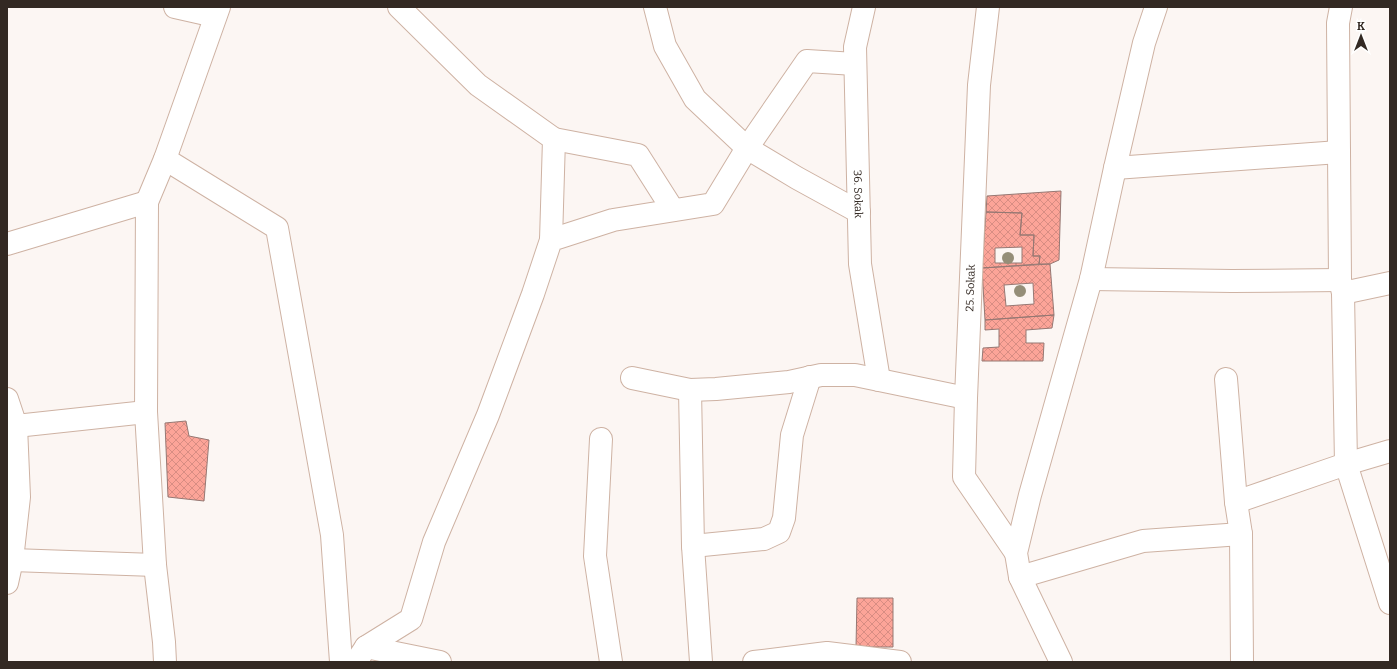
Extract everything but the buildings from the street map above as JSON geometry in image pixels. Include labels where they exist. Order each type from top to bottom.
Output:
[{"type":"street","points":[[165,662],[155,565],[146,412],[147,202],[165,159],[217,11],[175,7]]},
{"type":"street","points":[[399,7],[478,85],[554,139],[638,155],[673,210]]},
{"type":"street","points":[[655,7],[665,46],[695,99],[747,148],[797,178],[859,212]]},
{"type":"street","name":"36. Sokak","points":[[864,7],[855,47],[860,264],[879,380]]},
{"type":"street","name":"25. Sokak","points":[[988,7],[979,85],[964,477],[1016,553]]},
{"type":"street","points":[[1061,662],[1020,577],[1016,553],[1030,495],[1091,279],[1144,44],[1156,7]]},
{"type":"street","points":[[1341,7],[1338,23],[1339,152],[1346,464],[1390,603]]},
{"type":"street","points":[[551,240],[613,220],[713,204],[747,148],[807,61],[855,64]]},
{"type":"street","points":[[361,654],[411,619],[434,542],[488,415],[533,294],[551,240],[554,139]]},
{"type":"street","points":[[1115,168],[1339,152]]},
{"type":"street","points":[[165,159],[276,228],[332,536],[340,662]]},
{"type":"street","points":[[7,244],[147,202]]},
{"type":"street","points":[[1091,279],[1232,281],[1342,286],[1390,282]]},
{"type":"street","points":[[632,378],[690,390],[716,390],[789,382],[821,375],[855,375],[966,398]]},
{"type":"street","points":[[693,546],[764,539],[779,532],[784,518],[792,435],[810,377]]},
{"type":"street","points":[[1226,379],[1236,502],[1241,534],[1242,662]]},
{"type":"street","points":[[690,390],[693,546],[701,662]]},
{"type":"street","points":[[7,399],[16,426],[19,497],[12,560],[7,583]]},
{"type":"street","points":[[16,426],[146,412]]},
{"type":"street","points":[[601,439],[595,556],[611,662]]},
{"type":"street","points":[[1236,502],[1346,464],[1390,451]]},
{"type":"street","points":[[1020,577],[1143,541],[1241,534]]},
{"type":"street","points":[[12,560],[155,565]]},
{"type":"street","points":[[754,662],[826,653],[900,662]]},
{"type":"street","points":[[361,654],[440,662]]}]
